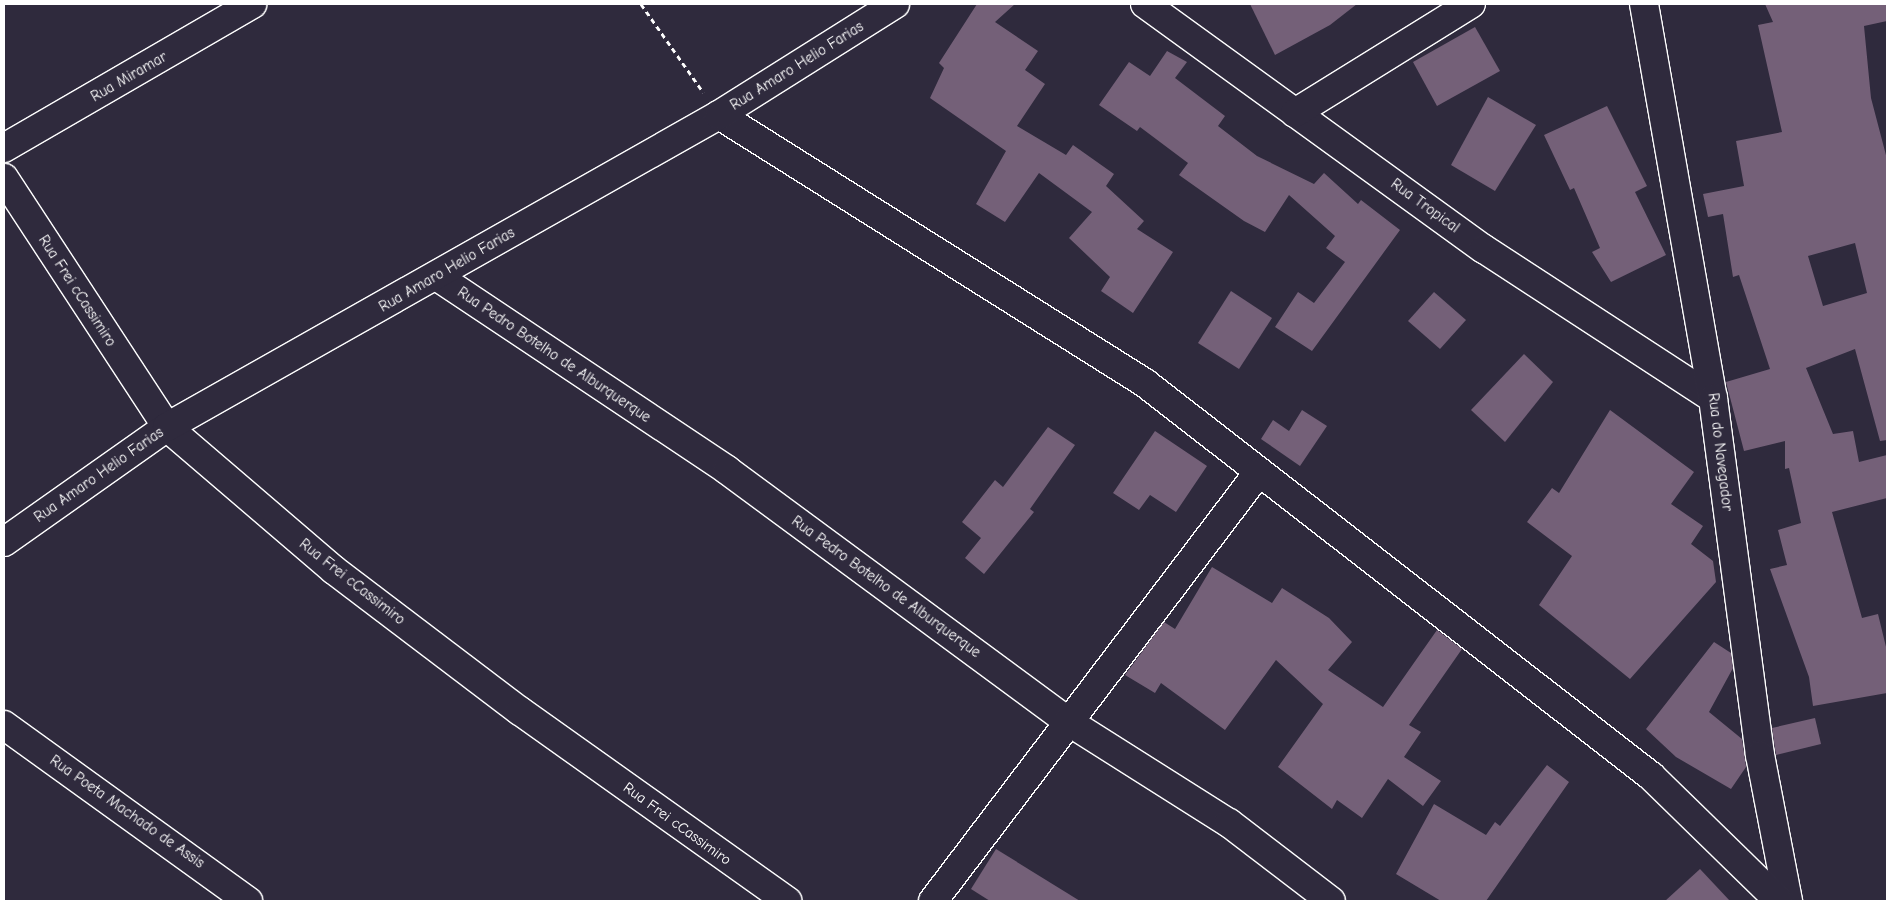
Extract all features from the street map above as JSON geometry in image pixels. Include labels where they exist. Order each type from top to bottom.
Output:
[{"type":"street","name":"Rua Miramar","points":[[4,148],[252,4]]},
{"type":"street","name":"Rua Amaro Helio Farias","points":[[4,542],[167,427],[438,277],[719,115],[895,4]]},
{"type":"street","name":"Rua Tropical","points":[[1145,4],[1484,248],[1713,398]]},
{"type":"street","points":[[1295,113],[1471,4]]},
{"type":"street","name":"Rua do Navegador","points":[[1644,4],[1713,398],[1760,754],[1788,901]]},
{"type":"street","points":[[719,115],[1145,383],[1258,474],[1482,640],[1651,776],[1780,901]]},
{"type":"street","name":"Rua Frei cCassimiro","points":[[4,178],[167,427],[334,570],[520,711],[787,901]]},
{"type":"street","name":"Rua Pedro Botelho de Alburquerque","points":[[438,277],[727,470],[1069,722],[1229,824],[1332,901]]},
{"type":"street","points":[[933,901],[1258,474]]},
{"type":"street","name":"Rua Poeta Machado de Assis","points":[[4,725],[248,901]]},
{"type":"path","points":[[641,4],[719,115]]},
{"type":"building","points":[[977,4],[1015,4],[995,22],[1038,51],[1025,70],[1045,84],[1017,126],[1066,155],[1073,145],[1114,174],[1106,186],[1144,221],[1137,229],[1173,252],[1133,313],[1101,291],[1110,277],[1069,238],[1092,212],[1039,173],[1005,222],[976,204],[1006,151],[930,98],[944,68],[939,63]]},
{"type":"building","points":[[1250,4],[1357,4],[1330,25],[1275,55]]},
{"type":"building","points":[[1765,4],[1887,4],[1887,21],[1864,26],[1871,98],[1887,159],[1887,440],[1880,441],[1855,349],[1806,368],[1833,434],[1853,431],[1859,462],[1887,455],[1887,498],[1832,512],[1862,618],[1878,614],[1887,651],[1887,693],[1813,706],[1809,677],[1770,569],[1787,565],[1778,530],[1801,523],[1789,468],[1785,469],[1785,441],[1744,451],[1726,382],[1770,369],[1739,275],[1733,277],[1723,214],[1708,217],[1703,194],[1744,186],[1736,141],[1782,132],[1758,25],[1773,22]],"holes":[[[1855,243],[1867,293],[1823,306],[1808,256]]]},
{"type":"building","points":[[1475,27],[1500,71],[1437,106],[1413,62]]},
{"type":"building","points":[[1167,51],[1187,62],[1175,78],[1225,116],[1218,126],[1257,156],[1314,184],[1324,173],[1358,204],[1361,200],[1400,230],[1312,351],[1275,327],[1298,292],[1314,303],[1345,262],[1326,248],[1335,236],[1289,195],[1265,232],[1244,221],[1179,175],[1188,163],[1140,127],[1137,131],[1099,105],[1129,62],[1150,76]]},
{"type":"building","points":[[1488,97],[1536,125],[1495,191],[1451,165]]},
{"type":"building","points":[[1607,106],[1647,186],[1635,192],[1666,255],[1611,282],[1592,252],[1600,248],[1574,188],[1570,190],[1544,135]]},
{"type":"building","points":[[1231,291],[1272,318],[1239,369],[1198,343]]},
{"type":"building","points":[[1434,292],[1466,320],[1440,349],[1408,321]]},
{"type":"building","points":[[1524,354],[1553,382],[1505,442],[1471,410]]},
{"type":"building","points":[[1302,410],[1327,426],[1300,466],[1261,439],[1273,420],[1289,431]]},
{"type":"building","points":[[1610,410],[1694,472],[1671,504],[1703,526],[1691,544],[1713,561],[1716,582],[1630,679],[1539,605],[1572,556],[1527,522],[1552,488],[1559,493]]},
{"type":"building","points":[[1048,427],[1075,445],[1030,509],[1034,512],[984,574],[965,558],[981,538],[962,522],[995,480],[1003,487]]},
{"type":"building","points":[[1155,431],[1207,466],[1176,512],[1150,495],[1139,510],[1113,493]]},
{"type":"building","points":[[1212,567],[1272,603],[1282,588],[1329,618],[1352,642],[1328,670],[1383,707],[1437,630],[1462,649],[1409,725],[1421,732],[1404,757],[1441,781],[1423,806],[1388,779],[1362,818],[1337,800],[1332,809],[1278,767],[1323,704],[1276,660],[1225,730],[1161,683],[1155,693],[1125,675],[1164,622],[1175,629]]},
{"type":"building","points":[[1714,642],[1731,653],[1733,668],[1709,712],[1742,739],[1746,767],[1731,789],[1676,757],[1646,729]]},
{"type":"building","points":[[1815,718],[1821,744],[1776,755],[1772,728]]},
{"type":"building","points":[[1547,765],[1569,782],[1486,901],[1441,901],[1396,874],[1434,804],[1486,835],[1495,822],[1500,826]]},
{"type":"building","points":[[996,849],[1080,901],[990,901],[971,889]]},
{"type":"building","points":[[1700,869],[1730,901],[1665,901]]}]
